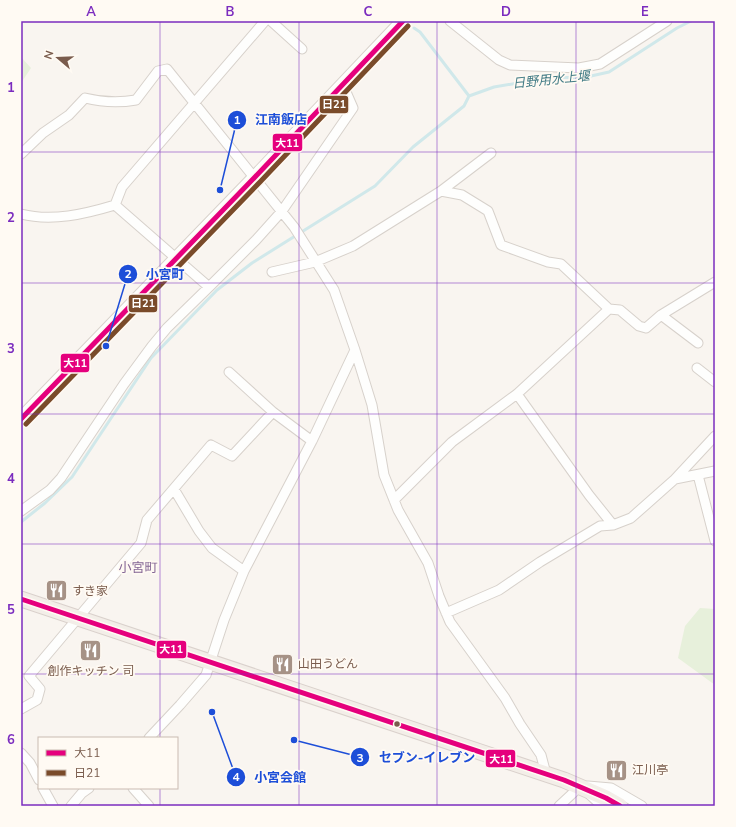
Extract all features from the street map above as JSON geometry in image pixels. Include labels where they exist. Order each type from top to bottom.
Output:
[{"type":"main road","points":[[21,419],[255,178],[403,21]]},
{"type":"main road","points":[[21,599],[579,785],[620,806]]},
{"type":"street","points":[[115,205],[122,186],[265,21]]},
{"type":"street","points":[[271,21],[302,49]]},
{"type":"street","points":[[450,21],[499,60],[510,65],[579,68],[600,64],[667,21]]},
{"type":"street","points":[[21,154],[43,133],[69,114],[85,98],[124,102],[136,100],[158,71],[167,69],[282,211],[294,227],[334,290],[372,405],[384,475],[398,510],[428,563],[450,622],[502,692],[520,724],[541,755],[546,774]]},
{"type":"street","points":[[21,512],[50,490],[61,478],[124,384],[166,328],[256,240],[282,211],[352,108],[343,85]]},
{"type":"street","points":[[272,272],[315,262],[353,246],[441,191],[491,153]]},
{"type":"street","points":[[441,191],[462,195],[488,211],[501,245],[548,262],[561,264],[609,309],[620,310],[639,326],[646,328],[661,315],[715,282]]},
{"type":"street","points":[[21,214],[34,218],[61,217],[90,213],[115,205]]},
{"type":"street","points":[[115,205],[209,287]]},
{"type":"street","points":[[394,500],[452,442],[517,394],[609,309]]},
{"type":"street","points":[[661,315],[698,343]]},
{"type":"street","points":[[150,737],[206,675],[224,620],[244,571],[312,441],[355,350]]},
{"type":"street","points":[[697,368],[715,382]]},
{"type":"street","points":[[229,372],[273,412],[312,441]]},
{"type":"street","points":[[517,394],[589,495],[613,525]]},
{"type":"street","points":[[21,709],[37,700],[40,689],[29,676],[141,543],[147,520],[174,488],[211,445],[232,456],[273,412]]},
{"type":"street","points":[[446,613],[499,590],[540,562],[600,526],[613,525],[631,518],[675,480],[715,436]]},
{"type":"street","points":[[675,480],[715,471]]},
{"type":"street","points":[[698,475],[715,541]]},
{"type":"street","points":[[174,488],[199,532],[212,548],[244,571]]},
{"type":"street","points":[[21,753],[30,763],[38,778]]},
{"type":"street","points":[[559,806],[579,785]]},
{"type":"street","points":[[579,785],[602,806]]},
{"type":"street","points":[[579,785],[611,788],[642,806]]},
{"type":"street","points":[[44,789],[53,806]]},
{"type":"street","points":[[71,806],[82,793],[88,789]]},
{"type":"street","points":[[135,789],[149,806]]},
{"type":"green space","points":[[21,57],[31,68],[21,83]]},
{"type":"green space","points":[[700,608],[715,609],[715,685],[678,658],[685,626]]},
{"type":"waterway","name":"日野用水上堰","points":[[469,96],[494,87],[554,77],[582,78],[609,72],[677,28],[691,21]]},
{"type":"waterway","points":[[414,28],[420,32],[469,96]]},
{"type":"waterway","points":[[21,522],[45,503],[72,477],[151,358],[217,290],[252,263],[375,186],[413,147],[464,106],[469,96]]},
{"type":"transit line","name":"大11","points":[[21,419],[255,177],[403,21]]},
{"type":"transit line","name":"日21","points":[[26,424],[260,182],[408,26]]},
{"type":"transit line","name":"大11","points":[[21,599],[564,780],[606,798],[620,806]]},
{"type":"place","name":"江南飯店","points":[[220,190]]},
{"type":"place","name":"小宮町","points":[[106,346]]},
{"type":"place","name":"すき家","points":[[56,591]]},
{"type":"place","name":"創作キッチン 司","points":[[91,650]]},
{"type":"place","name":"山田うどん","points":[[283,664]]},
{"type":"place","name":"小宮会館","points":[[212,712]]},
{"type":"place","name":"セブン-イレブン","points":[[294,740]]},
{"type":"place","name":"江川亭","points":[[616,770]]},
{"type":"district","name":"小宮町","points":[[138,568]]}]
